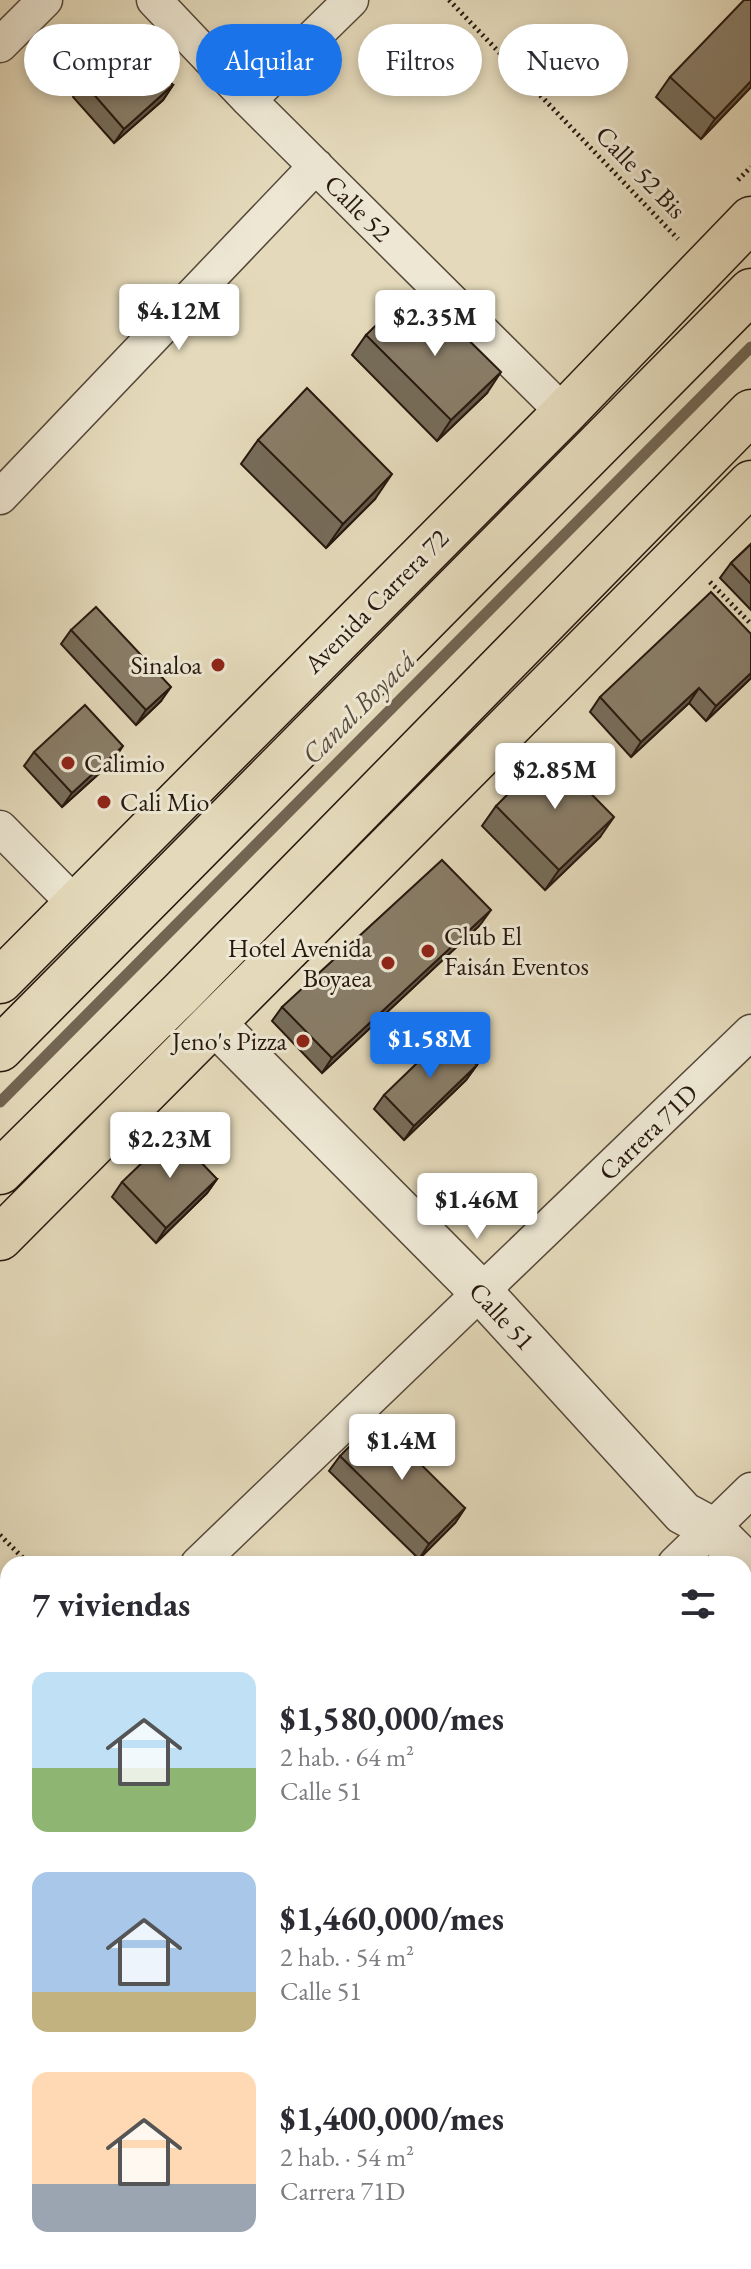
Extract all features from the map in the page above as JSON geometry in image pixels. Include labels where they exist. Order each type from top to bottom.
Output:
[{"type":"highway","name":"Avenida Carrera 72","points":[[0,981],[564,413],[751,219]]},
{"type":"highway","name":"Avenida Carrera 72","points":[[0,1049],[751,291]]},
{"type":"highway","points":[[14,1158],[181,993],[751,412]]},
{"type":"highway","points":[[0,1238],[751,483]]},
{"type":"highway","points":[[337,711],[369,608]]},
{"type":"highway","points":[[14,1158],[115,1122]]},
{"type":"street","points":[[0,45],[45,0]]},
{"type":"street","name":"Calle 52","points":[[154,0],[249,100],[564,413]]},
{"type":"street","points":[[249,100],[351,0]]},
{"type":"street","points":[[0,497],[316,166]]},
{"type":"street","points":[[0,828],[76,905]]},
{"type":"street","name":"Calle 51","points":[[214,1023],[482,1293],[695,1543],[724,1556]]},
{"type":"street","name":"Carrera 71D","points":[[206,1556],[751,1032]]},
{"type":"street","points":[[695,1543],[751,1490]]},
{"type":"path","name":"Calle 52 Bis","points":[[449,0],[679,241],[706,265]]},
{"type":"path","points":[[681,553],[751,624]]},
{"type":"path","points":[[0,1535],[21,1556]]},
{"type":"building","points":[[744,0],[751,0],[751,81],[715,119],[670,77]]},
{"type":"building","points":[[95,96],[161,96],[124,129]]},
{"type":"building","points":[[399,303],[418,323],[435,307],[501,372],[451,420],[366,335]]},
{"type":"building","points":[[307,388],[392,474],[343,524],[258,440]]},
{"type":"building","points":[[751,544],[751,584],[731,563]]},
{"type":"building","points":[[711,592],[751,634],[751,673],[716,706],[699,688],[641,742],[600,697]]},
{"type":"building","points":[[96,607],[171,687],[146,710],[71,630]]},
{"type":"building","name":"Calimio","points":[[85,705],[123,746],[72,793],[34,752]]},
{"type":"building","points":[[550,752],[614,817],[559,870],[496,806]]},
{"type":"building","points":[[442,860],[491,910],[332,1058],[282,1007]]},
{"type":"building","points":[[447,1034],[477,1065],[414,1126],[384,1095]]},
{"type":"building","points":[[173,1133],[217,1179],[166,1228],[122,1182]]},
{"type":"building","points":[[376,1420],[465,1508],[429,1544],[340,1456]]},
{"type":"waterway","name":"Canal Boyacá","points":[[0,1102],[751,347]]},
{"type":"place","name":"Sinaloa","points":[[218,665]]},
{"type":"place","name":"Calimio","points":[[68,763]]},
{"type":"place","name":"Cali Mio","points":[[104,802]]},
{"type":"place","name":"Club El Faisán Eventos","points":[[428,951]]},
{"type":"place","name":"Hotel Avenida Boyaea","points":[[388,963]]},
{"type":"place","name":"Jeno's Pizza","points":[[303,1041]]}]
